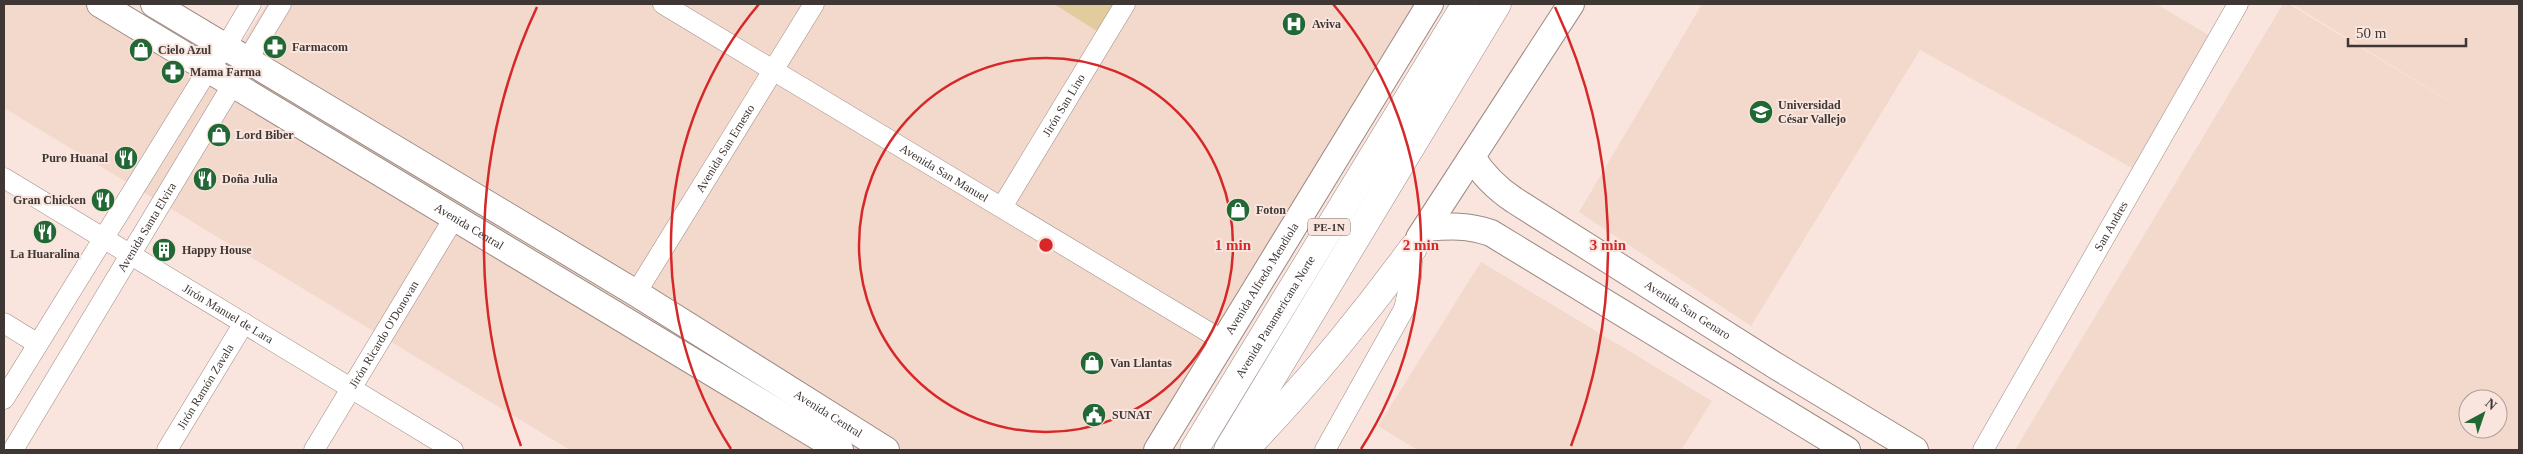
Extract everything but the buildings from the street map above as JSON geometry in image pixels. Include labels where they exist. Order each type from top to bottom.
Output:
[{"type":"highway","name":"Avenida Panamericana Norte","points":[[1194,450],[1466,4]]},
{"type":"highway","name":"PE-1N","points":[[1228,450],[1497,4]]},
{"type":"highway","points":[[1244,450],[1273,421],[1369,308],[1420,238]]},
{"type":"main road","name":"Avenida Central","points":[[100,4],[840,450]]},
{"type":"main road","name":"Avenida Central","points":[[154,4],[636,293],[886,450]]},
{"type":"main road","name":"Avenida Alfredo Mendiola","points":[[1157,450],[1225,342],[1430,4]]},
{"type":"main road","points":[[1420,238],[1571,4]]},
{"type":"main road","name":"Avenida San Genaro","points":[[1472,157],[1482,173],[1496,188],[1514,200],[1740,343],[1915,450]]},
{"type":"main road","points":[[1420,238],[1458,225],[1474,226],[1491,233],[1847,450]]},
{"type":"main road","points":[[1721,373],[1740,343]]},
{"type":"street","name":"Avenida Santa Elvira","points":[[14,450],[232,83],[235,54],[251,4]]},
{"type":"street","name":"Avenida Santa Elvira","points":[[4,399],[209,68],[235,54],[281,4]]},
{"type":"street","name":"Avenida San Manuel","points":[[663,4],[1225,342]]},
{"type":"street","name":"Avenida San Ernesto","points":[[636,293],[814,4]]},
{"type":"street","name":"Jirón San Lino","points":[[1002,207],[1125,4]]},
{"type":"street","name":"San Andres","points":[[1983,450],[2238,4]]},
{"type":"street","name":"Jirón Manuel de Lara","points":[[4,178],[453,450]]},
{"type":"street","name":"Jirón Ricardo O'Donovan","points":[[314,450],[454,218]]},
{"type":"street","points":[[1325,450],[1404,309],[1420,238]]},
{"type":"street","points":[[4,323],[38,344]]},
{"type":"street","name":"Jirón Ramón Zavala","points":[[166,450],[244,323]]},
{"type":"shaded area","points":[[4,4],[127,4],[228,64],[267,4],[1443,4],[1168,450],[570,450],[4,108]]},
{"type":"shaded area","points":[[1054,4],[1113,4],[1097,31]]},
{"type":"shaded area","name":"Universidad César Vallejo","points":[[1702,4],[2156,4],[2217,40],[2141,173],[1920,50],[1751,326],[1579,212]]},
{"type":"shaded area","points":[[2283,4],[2289,4],[2488,125],[2292,4],[2519,4],[2519,450],[2015,450]]},
{"type":"shaded area","points":[[1481,262],[1712,401],[1681,450],[1418,450],[1378,426]]},
{"type":"place","name":"Aviva","points":[[1294,24]]},
{"type":"place","name":"Farmacom","points":[[275,47]]},
{"type":"place","name":"Cielo Azul","points":[[141,50]]},
{"type":"place","name":"Mama Farma","points":[[173,72]]},
{"type":"place","name":"Universidad César Vallejo","points":[[1761,112]]},
{"type":"place","name":"Lord Biber","points":[[219,135]]},
{"type":"place","name":"Puro Huanal","points":[[126,158]]},
{"type":"place","name":"Doña Julia","points":[[205,179]]},
{"type":"place","name":"Gran Chicken","points":[[103,200]]},
{"type":"place","name":"Foton","points":[[1238,210]]},
{"type":"place","name":"La Huaralina","points":[[45,232]]},
{"type":"place","name":"Happy House","points":[[164,250]]},
{"type":"place","name":"Van Llantas","points":[[1092,363]]},
{"type":"place","name":"SUNAT","points":[[1094,415]]}]
